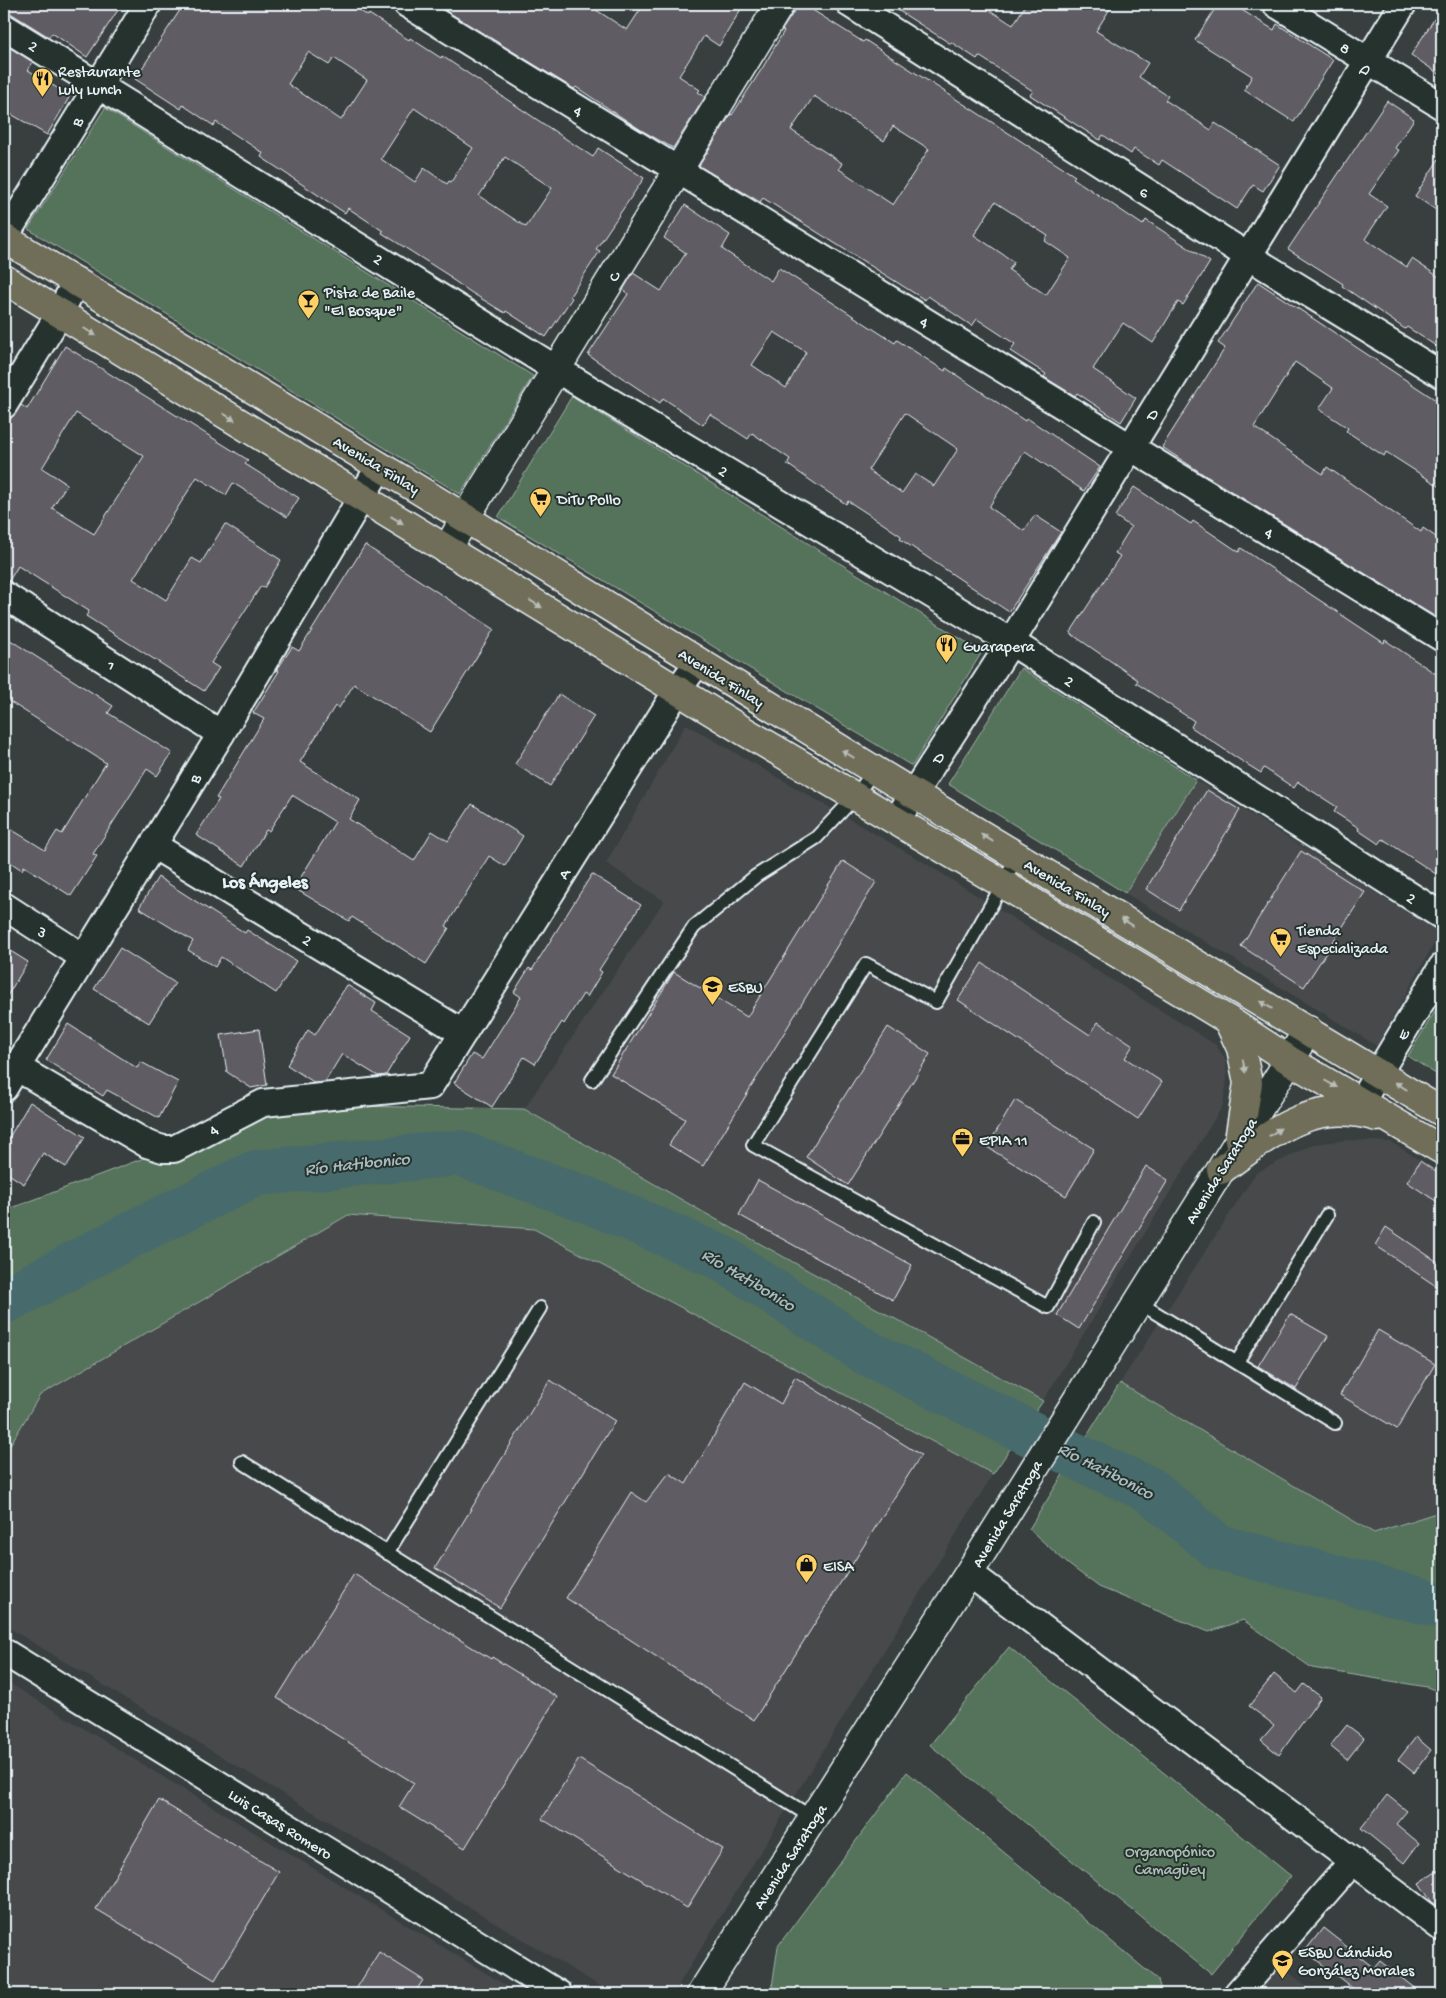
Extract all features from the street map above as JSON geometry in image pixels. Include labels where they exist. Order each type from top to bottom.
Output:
[{"type":"main road","name":"C","points":[[447,550],[780,4]]},
{"type":"main road","name":"Avenida Finlay","points":[[4,238],[380,466],[874,770],[1442,1112]]},
{"type":"main road","name":"Avenida Finlay","points":[[4,279],[677,691],[1003,884],[1228,1020],[1289,1060],[1442,1150]]},
{"type":"main road","points":[[1228,1020],[1241,1048],[1248,1083],[1239,1140]]},
{"type":"main road","name":"Avenida Saratoga","points":[[701,1994],[969,1574],[1022,1486],[1308,1030]]},
{"type":"main road","points":[[1221,1170],[1280,1128],[1322,1112],[1365,1113],[1400,1124]]},
{"type":"street","name":"B","points":[[4,238],[148,4]]},
{"type":"street","name":"4","points":[[408,4],[1442,638]]},
{"type":"street","name":"6","points":[[850,4],[1248,256],[1442,375]]},
{"type":"street","name":"8","points":[[1276,4],[1442,106]]},
{"type":"street","name":"D","points":[[896,822],[1010,642],[1403,4]]},
{"type":"street","name":"2","points":[[4,27],[556,369],[1010,642],[1442,916]]},
{"type":"street","points":[[4,405],[60,313],[76,282]]},
{"type":"street","name":"B","points":[[10,1078],[221,734],[380,466]]},
{"type":"street","name":"1","points":[[4,595],[221,734]]},
{"type":"street","name":"A","points":[[430,1086],[677,691],[698,662]]},
{"type":"street","name":"2","points":[[153,844],[463,1033]]},
{"type":"street","name":"3","points":[[4,906],[83,957]]},
{"type":"street","name":"E","points":[[1361,1102],[1442,967]]},
{"type":"street","name":"4","points":[[10,1078],[147,1144],[163,1149],[174,1149],[263,1103],[430,1086]]},
{"type":"street","points":[[969,1574],[1442,1928]]},
{"type":"street","name":"Luis Casas Romero","points":[[4,1652],[559,1994]]},
{"type":"street","points":[[1237,1994],[1353,1861]]},
{"type":"lane","points":[[592,1080],[694,927],[756,876],[816,838],[855,797],[874,770]]},
{"type":"lane","points":[[1017,856],[936,1002],[866,964],[753,1145],[1048,1307],[1094,1222]]},
{"type":"lane","points":[[1237,1362],[1327,1215]]},
{"type":"lane","points":[[1138,1302],[1335,1423]]},
{"type":"lane","points":[[388,1553],[540,1308]]},
{"type":"lane","points":[[242,1462],[813,1818]]},
{"type":"shaded area","name":"EPIA 11","points":[[686,724],[920,860],[1216,1045],[1226,1060],[1227,1080],[1223,1105],[1043,1401],[703,1212],[524,1109],[664,901],[606,863]]},
{"type":"shaded area","points":[[1196,780],[1440,933],[1377,1046],[1125,893]]},
{"type":"shaded area","points":[[1346,1140],[1391,1142],[1442,1174],[1442,1511],[1374,1533],[1120,1383],[1256,1173],[1314,1144]]},
{"type":"shaded area","points":[[348,1215],[534,1229],[993,1474],[673,1994],[613,1994],[4,1625],[4,1455],[40,1395]]},
{"type":"shaded area","points":[[4,1680],[520,1994],[4,1994]]},
{"type":"shaded area","name":"ESBU Cándido González Morales","points":[[1278,1964],[1317,1994],[1254,1994]]},
{"type":"green space","points":[[105,108],[533,376],[460,494],[28,229]]},
{"type":"green space","points":[[572,396],[982,652],[912,766],[498,517]]},
{"type":"green space","points":[[1021,668],[1196,780],[1125,893],[948,784]]},
{"type":"green space","points":[[1442,1000],[1442,1078],[1408,1056]]},
{"type":"green space","points":[[284,1105],[524,1109],[703,1212],[1043,1401],[993,1474],[534,1229],[348,1215],[40,1395],[4,1455],[4,1211]]},
{"type":"green space","points":[[1120,1383],[1374,1533],[1442,1511],[1442,1693],[1427,1687],[1312,1668],[1243,1620],[1209,1632],[1099,1587],[1068,1564],[1029,1529]]},
{"type":"green space","name":"Organopónico Camagüey","points":[[1009,1647],[1291,1876],[1211,1974],[930,1745]]},
{"type":"green space","points":[[907,1772],[1158,1980],[1162,1994],[771,1994],[778,1946]]},
{"type":"building","points":[[4,4],[122,4],[87,57],[52,33],[49,37],[12,14],[4,12]]},
{"type":"building","points":[[184,4],[350,4],[409,40],[410,38],[441,58],[442,56],[593,157],[598,148],[644,178],[596,249],[600,251],[546,337],[506,311],[505,313],[472,293],[348,208],[345,213],[261,157],[263,153],[216,122],[214,126],[183,105],[181,109],[135,79]],"holes":[[[308,52],[329,65],[334,58],[367,80],[341,120],[288,84]],[[414,108],[473,148],[451,182],[449,181],[447,184],[424,168],[415,182],[381,159]],[[505,157],[552,188],[526,227],[479,196]]]},
{"type":"building","points":[[435,4],[587,4],[627,30],[644,4],[744,4],[719,46],[704,36],[679,76],[700,90],[698,92],[705,97],[673,148],[641,130],[576,87],[574,89]]},
{"type":"building","points":[[799,4],[803,4],[863,42],[865,40],[1075,176],[1073,178],[1143,225],[1146,220],[1210,262],[1183,305],[1178,302],[1153,343],[1123,323],[1093,369],[1136,398],[1121,422],[1077,393],[1075,396],[1044,377],[1046,374],[1010,351],[1015,344],[977,319],[972,326],[928,296],[925,300],[763,198],[760,202],[699,166],[763,67],[784,31],[782,30]],"holes":[[[814,96],[884,141],[893,126],[929,149],[893,205],[839,169],[842,163],[791,130]],[[995,202],[1048,236],[1045,241],[1070,258],[1046,295],[1009,270],[1014,262],[974,235]]]},
{"type":"building","points":[[888,4],[980,4],[1013,25],[1026,4],[1113,4],[1096,31],[1148,63],[1139,77],[1168,96],[1165,100],[1211,130],[1215,123],[1280,165],[1263,191],[1253,185],[1237,209],[1162,160],[1159,165],[1134,149],[1131,154],[1103,135],[1100,140],[1030,95],[1033,91],[979,56],[977,59]]},
{"type":"building","points":[[1218,4],[1232,4],[1274,30],[1277,24],[1333,60],[1294,122],[1244,90],[1252,76],[1195,40]]},
{"type":"building","points":[[1442,7],[1442,76],[1411,55]]},
{"type":"building","points":[[4,44],[33,62],[28,70],[70,96],[47,135],[4,110]]},
{"type":"building","points":[[1387,101],[1414,119],[1395,148],[1399,150],[1369,194],[1387,206],[1365,239],[1407,267],[1412,259],[1442,279],[1442,350],[1407,327],[1405,329],[1342,286],[1343,284],[1288,249]]},
{"type":"building","points":[[1442,154],[1442,214],[1415,196]]},
{"type":"building","points":[[685,205],[730,235],[722,249],[771,281],[779,268],[895,343],[897,340],[945,371],[946,368],[1025,421],[1027,418],[1100,467],[1084,491],[1025,451],[989,507],[1024,531],[1035,515],[1061,532],[1009,612],[900,539],[901,536],[882,523],[848,501],[846,504],[817,485],[787,464],[790,459],[752,433],[748,439],[710,414],[703,425],[663,398],[660,403],[588,355],[628,294],[623,290],[633,273],[661,291],[686,253],[664,238]],"holes":[[[774,332],[806,352],[786,388],[752,365]],[[905,413],[958,449],[934,486],[915,474],[902,493],[868,470]]]},
{"type":"building","points":[[1258,282],[1442,404],[1442,488],[1386,452],[1384,456],[1346,431],[1348,428],[1319,409],[1333,388],[1295,362],[1254,427],[1323,474],[1327,467],[1421,532],[1423,528],[1442,541],[1442,621],[1162,447],[1225,348],[1218,343]]},
{"type":"building","points":[[65,346],[248,460],[245,464],[299,498],[287,517],[233,483],[226,495],[197,477],[133,579],[166,600],[192,558],[201,563],[225,524],[281,560],[264,588],[261,586],[211,663],[219,668],[204,691],[86,616],[89,611],[18,566],[9,581],[4,580],[4,428],[21,405],[27,409]],"holes":[[[76,413],[144,456],[94,534],[52,508],[67,484],[42,468]]]},
{"type":"building","points":[[1134,487],[1191,524],[1193,521],[1239,552],[1241,548],[1384,643],[1385,640],[1442,678],[1442,878],[1383,839],[1379,844],[1358,830],[1359,828],[1334,812],[1337,807],[1298,782],[1294,788],[1264,768],[1261,773],[1240,760],[1191,727],[1194,721],[1136,683],[1138,680],[1070,633],[1120,556],[1115,553],[1131,527],[1115,516]]},
{"type":"building","points":[[365,545],[494,629],[430,732],[354,684],[339,708],[335,706],[300,762],[360,800],[349,819],[414,861],[432,831],[448,841],[472,804],[523,836],[505,866],[489,856],[446,926],[449,928],[426,964],[352,917],[349,921],[294,888],[335,822],[292,795],[269,831],[266,830],[244,866],[196,835],[219,799],[216,798],[264,719],[253,713],[279,671],[277,670],[292,647],[299,651]]},
{"type":"building","points":[[4,636],[113,706],[108,713],[172,753],[157,776],[147,769],[93,854],[97,856],[71,896],[24,866],[22,870],[4,858],[4,825],[45,850],[57,831],[62,834],[106,763],[4,698]]},
{"type":"building","points":[[559,694],[594,716],[550,786],[515,764]]},
{"type":"building","points":[[1207,790],[1240,810],[1179,910],[1146,889]]},
{"type":"building","points":[[1301,851],[1365,892],[1304,987],[1241,946]]},
{"type":"building","points":[[843,861],[876,882],[703,1166],[669,1145],[685,1119],[611,1074],[674,972],[747,1017]]},
{"type":"building","points":[[592,874],[641,905],[599,970],[602,972],[587,997],[583,994],[535,1064],[524,1057],[492,1107],[454,1083],[472,1054],[482,1059],[521,997],[514,992],[529,968],[532,970]]},
{"type":"building","points":[[158,877],[245,933],[247,930],[296,961],[276,993],[221,957],[215,967],[188,950],[193,941],[139,908]]},
{"type":"building","points":[[4,947],[28,962],[4,1001]]},
{"type":"building","points":[[120,948],[175,983],[149,1023],[94,989]]},
{"type":"building","points":[[982,963],[1090,1035],[1098,1022],[1133,1045],[1125,1058],[1162,1082],[1138,1119],[958,1000]]},
{"type":"building","points":[[347,985],[376,1003],[372,1011],[410,1035],[386,1075],[378,1076],[342,1054],[325,1082],[315,1083],[287,1065],[308,1030],[315,1035]]},
{"type":"building","points":[[68,1024],[137,1068],[141,1062],[178,1082],[159,1118],[107,1090],[103,1096],[46,1060]]},
{"type":"building","points":[[888,1027],[930,1054],[848,1185],[806,1157]]},
{"type":"building","points":[[259,1029],[267,1085],[251,1088],[227,1072],[221,1035]]},
{"type":"building","points":[[1015,1100],[1094,1149],[1066,1196],[987,1147]]},
{"type":"building","points":[[30,1102],[85,1137],[66,1167],[43,1153],[24,1184],[4,1171],[4,1146]]},
{"type":"building","points":[[1420,1161],[1442,1176],[1442,1205],[1407,1182]]},
{"type":"building","points":[[1146,1166],[1168,1180],[1079,1329],[1057,1315]]},
{"type":"building","points":[[758,1180],[912,1265],[893,1300],[739,1215]]},
{"type":"building","points":[[1386,1227],[1442,1265],[1442,1290],[1375,1245]]},
{"type":"building","points":[[1290,1314],[1328,1336],[1296,1389],[1258,1366]]},
{"type":"building","points":[[1378,1330],[1435,1364],[1397,1429],[1340,1395]]},
{"type":"building","points":[[795,1377],[921,1455],[754,1720],[566,1598],[631,1492],[646,1502],[669,1473],[686,1484],[745,1382],[781,1404]]},
{"type":"building","points":[[550,1380],[615,1421],[500,1608],[435,1568]]},
{"type":"building","points":[[354,1574],[491,1659],[492,1657],[557,1697],[465,1848],[399,1807],[414,1783],[277,1698]]},
{"type":"building","points":[[1274,1674],[1297,1693],[1304,1684],[1321,1697],[1279,1755],[1261,1740],[1274,1725],[1249,1706]]},
{"type":"building","points":[[1347,1725],[1364,1738],[1347,1760],[1330,1746]]},
{"type":"building","points":[[1416,1737],[1431,1750],[1414,1773],[1398,1760]]},
{"type":"building","points":[[579,1759],[723,1849],[687,1908],[542,1819]]},
{"type":"building","points":[[1387,1795],[1407,1811],[1396,1824],[1419,1843],[1404,1863],[1361,1828]]},
{"type":"building","points":[[159,1800],[279,1872],[215,1980],[96,1909]]},
{"type":"building","points":[[1442,1868],[1442,1909],[1431,1901],[1419,1883]]},
{"type":"building","points":[[1323,1928],[1374,1968],[1380,1961],[1422,1994],[1360,1994],[1305,1951]]},
{"type":"building","points":[[379,1952],[423,1980],[414,1994],[353,1994]]},
{"type":"waterway","name":"Río Hatibonico","points":[[4,1301],[136,1232],[256,1173],[459,1153],[590,1201],[722,1258],[866,1352],[1086,1461],[1150,1490],[1218,1547],[1442,1606]]},
{"type":"place","name":"Restaurante Luly Lunch","points":[[42,98]]},
{"type":"place","name":"Pista de Baile \"El Bosque\"","points":[[308,319]]},
{"type":"place","name":"DiTu Pollo","points":[[541,517]]},
{"type":"place","name":"Guarapera","points":[[947,664]]},
{"type":"place","name":"Tienda Especializada","points":[[1281,957]]},
{"type":"place","name":"ESBU","points":[[712,1005]]},
{"type":"place","name":"EPIA 11","points":[[963,1158]]},
{"type":"place","name":"EISA","points":[[807,1584]]},
{"type":"place","name":"ESBU Cándido González Morales","points":[[1282,1979]]},
{"type":"district","name":"Los Ángeles","points":[[265,881]]}]
